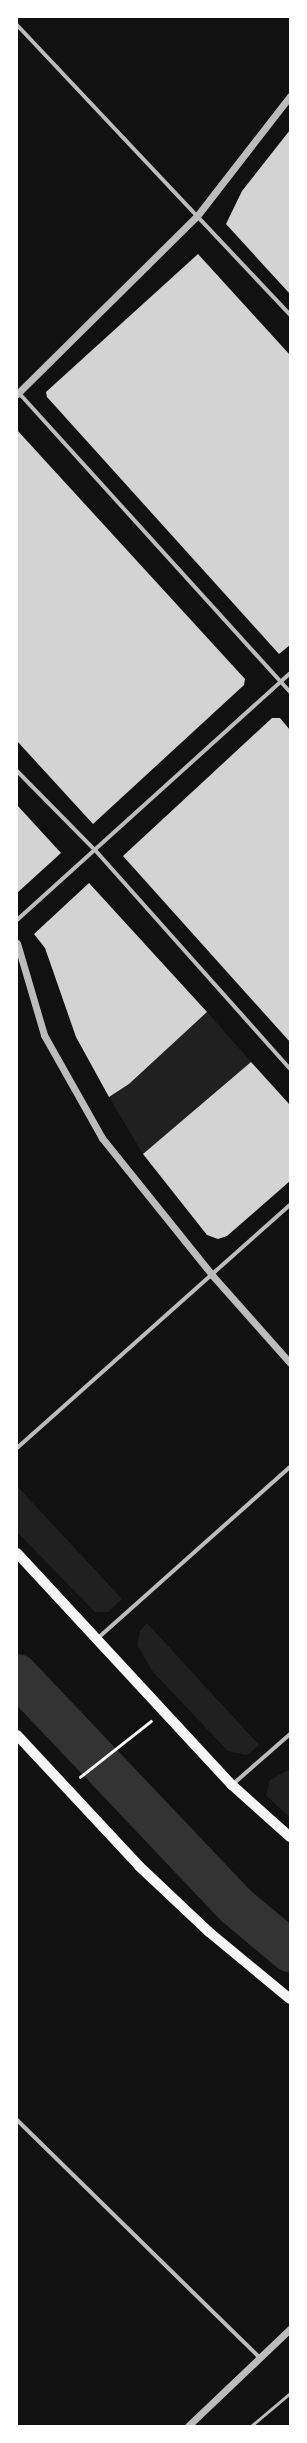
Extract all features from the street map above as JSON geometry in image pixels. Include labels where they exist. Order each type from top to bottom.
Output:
[{"type":"main road","points":[[17,1553],[98,1638],[232,1785],[290,1837]]},
{"type":"main road","points":[[17,1735],[139,1866],[209,1932],[290,1999]]},
{"type":"street","points":[[17,25],[290,315]]},
{"type":"street","points":[[290,96],[197,216],[17,392],[290,692]]},
{"type":"street","points":[[17,920],[290,673]]},
{"type":"street","points":[[17,771],[95,850],[290,1069]]},
{"type":"street","points":[[17,944],[44,1036],[102,1138],[212,1275],[290,1362]]},
{"type":"street","points":[[17,1448],[290,1205]]},
{"type":"street","points":[[98,1638],[290,1467]]},
{"type":"street","points":[[232,1785],[290,1734]]},
{"type":"street","points":[[17,2120],[259,2357]]},
{"type":"street","points":[[188,2426],[290,2329]]},
{"type":"lane","points":[[251,2426],[290,2393]]},
{"type":"path","points":[[80,1777],[134,1737],[164,1710]]},
{"type":"shaded area","points":[[207,1012],[251,1062],[143,1154],[109,1097],[129,1084]]},
{"type":"shaded area","points":[[17,1486],[122,1599],[108,1612],[95,1612],[17,1532]]},
{"type":"shaded area","points":[[147,1623],[259,1745],[251,1752],[246,1755],[228,1751],[153,1672],[137,1645],[140,1631]]},
{"type":"shaded area","points":[[290,1769],[290,1818],[266,1795],[270,1780]]},
{"type":"building","points":[[290,130],[290,294],[226,224],[242,191]]},
{"type":"building","points":[[198,254],[290,355],[290,645],[279,654],[47,397],[46,392]]},
{"type":"building","points":[[17,430],[245,679],[244,685],[93,824],[17,741]]},
{"type":"building","points":[[272,718],[280,718],[290,730],[290,1042],[123,856]]},
{"type":"building","points":[[17,805],[61,853],[17,893]]},
{"type":"building","points":[[89,883],[207,1012],[129,1084],[109,1097],[76,1037],[45,948],[34,934]]},
{"type":"building","points":[[251,1062],[290,1105],[290,1181],[227,1236],[218,1239],[207,1235],[143,1154]]},
{"type":"waterway","points":[[17,1675],[235,1905],[290,1951]]}]
